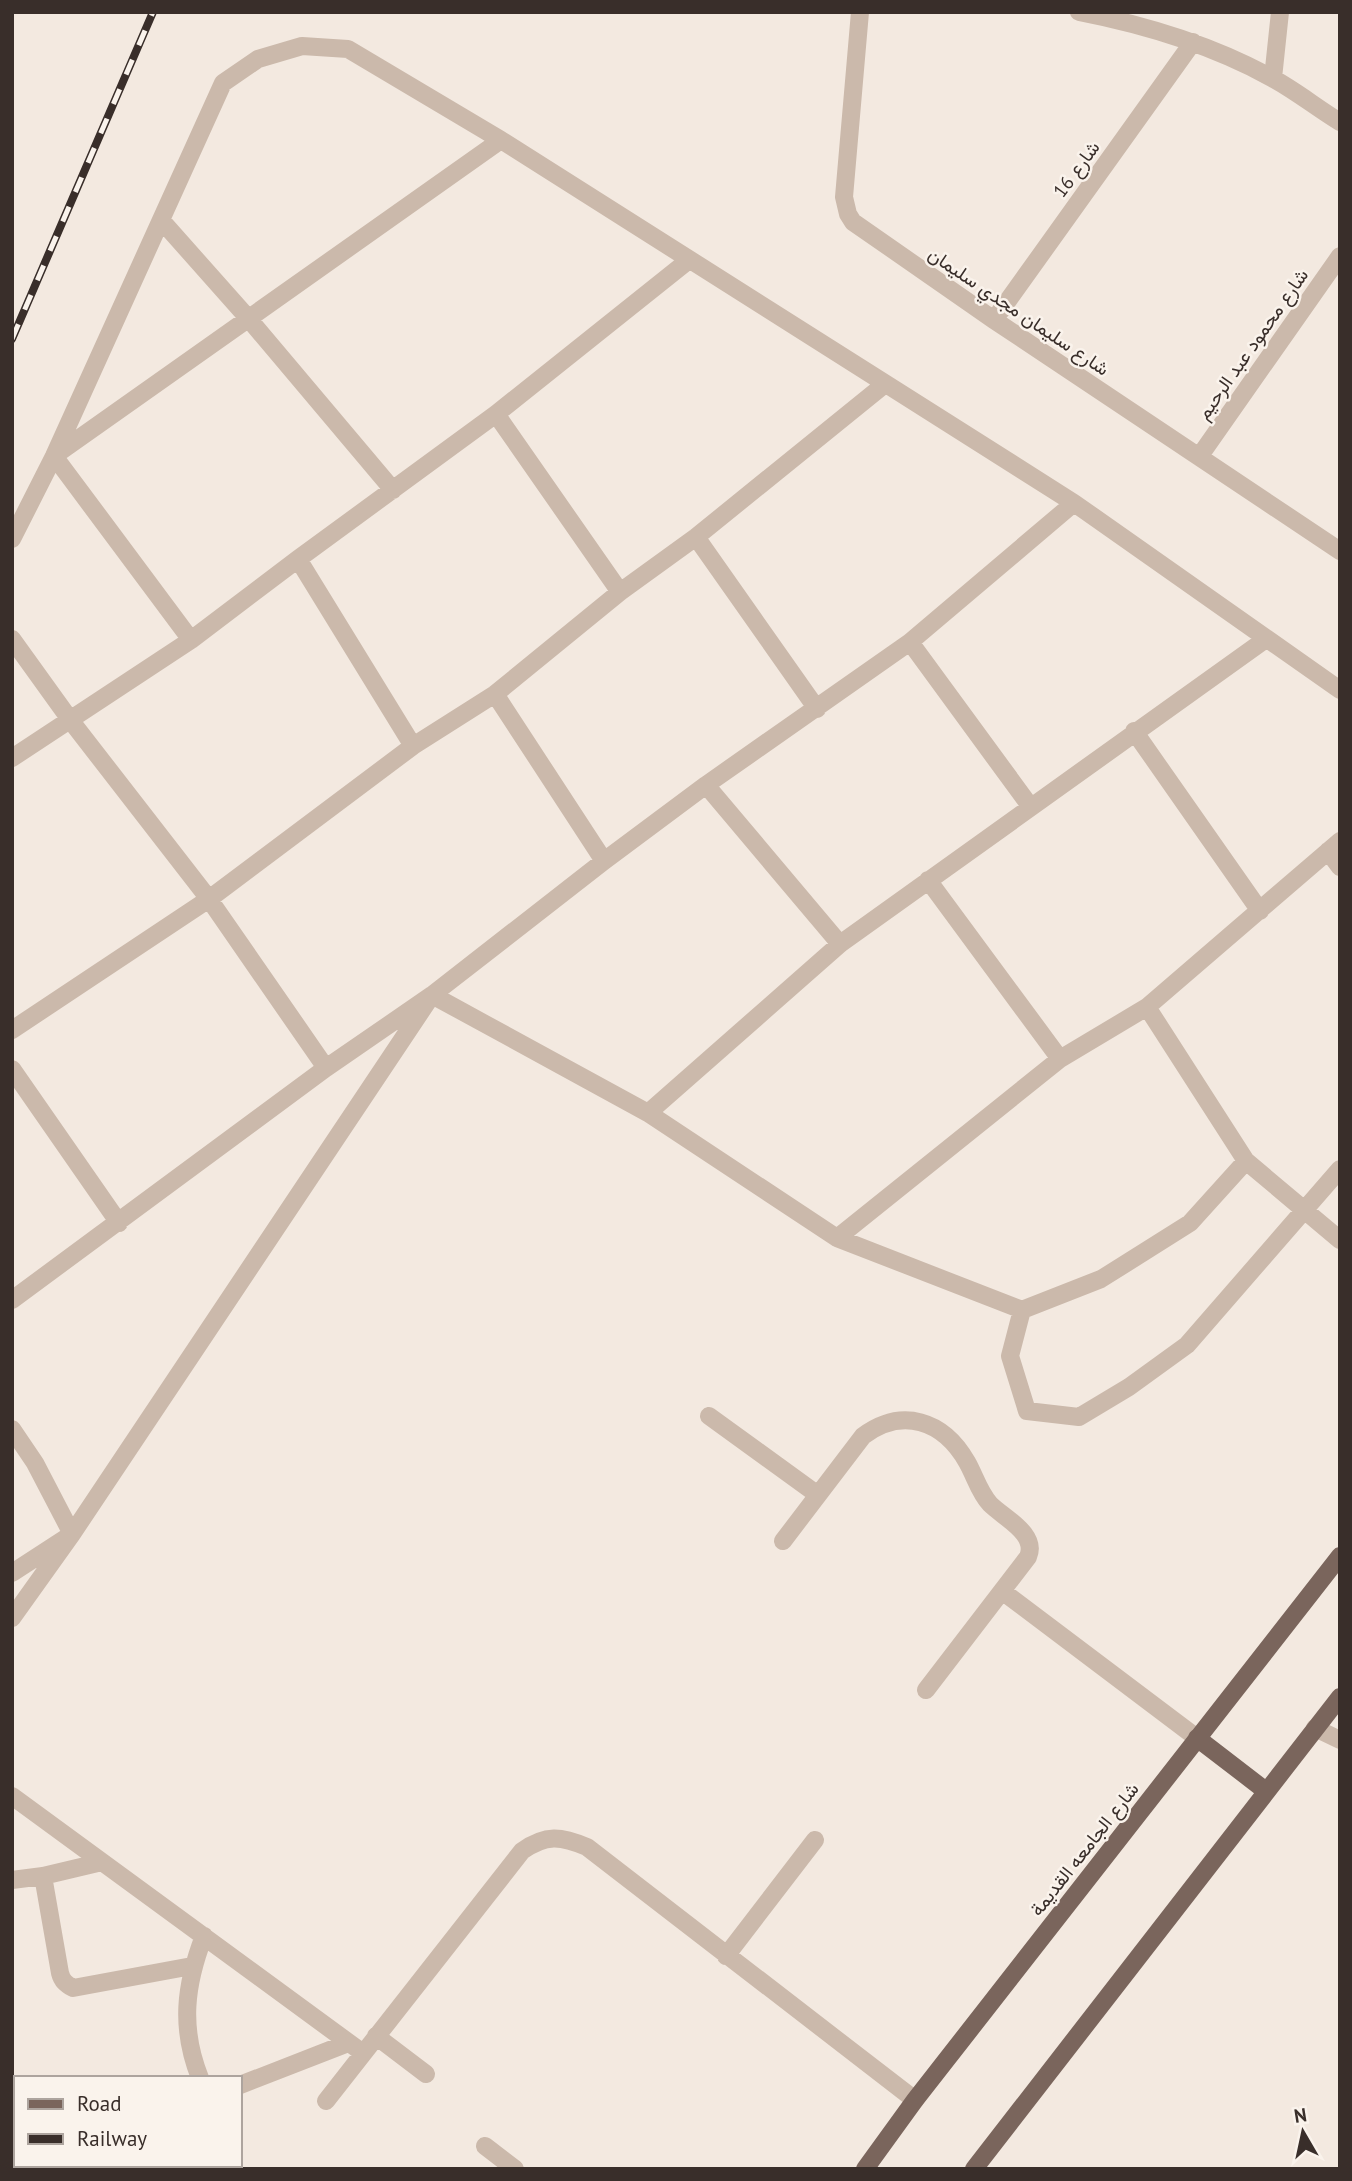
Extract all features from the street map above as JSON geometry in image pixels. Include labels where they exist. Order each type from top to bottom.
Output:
[{"type":"main road","name":"شارع الجامعه القديمة","points":[[865,2169],[915,2100],[1340,1556]]},
{"type":"main road","points":[[974,2169],[1340,1697]]},
{"type":"main road","points":[[1197,1738],[1266,1791]]},
{"type":"street","name":"شارع سليمان مجدي سليمان","points":[[860,12],[844,197],[848,214],[859,228],[1340,551]]},
{"type":"street","points":[[1079,12],[1154,29],[1193,42],[1273,78],[1340,122]]},
{"type":"street","points":[[1273,78],[1280,12]]},
{"type":"street","name":"شارع 16","points":[[994,320],[1193,42]]},
{"type":"street","points":[[12,540],[54,456],[223,83],[258,59],[302,47],[348,49],[500,140],[1074,503],[1340,690]]},
{"type":"street","points":[[54,456],[500,140]]},
{"type":"street","points":[[161,220],[248,318],[393,490]]},
{"type":"street","name":"شارع محمود عبد الرحيم","points":[[1199,457],[1340,256]]},
{"type":"street","points":[[12,758],[191,640],[496,414],[689,260]]},
{"type":"street","points":[[12,1030],[209,899],[413,746],[495,694],[620,592],[696,537],[885,384]]},
{"type":"street","points":[[496,414],[620,592]]},
{"type":"street","points":[[54,456],[191,640]]},
{"type":"street","points":[[12,1300],[326,1068],[432,995],[706,785],[909,642],[1074,503]]},
{"type":"street","points":[[696,537],[817,709]]},
{"type":"street","points":[[298,559],[413,746]]},
{"type":"street","points":[[12,639],[71,721],[209,899],[326,1068]]},
{"type":"street","points":[[648,1114],[840,944],[1266,639]]},
{"type":"street","points":[[909,642],[1030,806]]},
{"type":"street","points":[[495,694],[604,861]]},
{"type":"street","points":[[1134,732],[1260,911]]},
{"type":"street","points":[[706,785],[840,944]]},
{"type":"street","points":[[837,1238],[1060,1059],[1147,1007],[1334,846],[1340,867]]},
{"type":"street","points":[[928,880],[1060,1059]]},
{"type":"street","points":[[432,995],[648,1114],[837,1238],[1023,1310],[1101,1279],[1190,1223],[1246,1161]]},
{"type":"street","points":[[12,1618],[72,1534],[432,995]]},
{"type":"street","points":[[1147,1007],[1246,1161],[1340,1240]]},
{"type":"street","points":[[12,1069],[119,1223]]},
{"type":"street","points":[[1023,1310],[1010,1356],[1027,1411],[1079,1417],[1129,1387],[1187,1345],[1340,1169]]},
{"type":"street","points":[[709,1416],[818,1494]]},
{"type":"street","points":[[783,1541],[863,1436],[877,1426],[892,1420],[910,1419],[942,1433],[956,1446],[967,1461],[984,1497],[1028,1538],[1031,1550],[926,1690]]},
{"type":"street","points":[[12,1429],[35,1463],[72,1534]]},
{"type":"street","points":[[12,1573],[72,1534]]},
{"type":"street","points":[[1002,1591],[1197,1738]]},
{"type":"street","points":[[1315,1728],[1340,1740]]},
{"type":"street","points":[[12,1796],[356,2048]]},
{"type":"street","points":[[242,2084],[356,2048],[376,2036],[522,1851],[535,1841],[552,1838],[569,1839],[587,1847],[915,2100]]},
{"type":"street","points":[[726,1956],[815,1840]]},
{"type":"street","points":[[12,1880],[43,1876],[102,1862]]},
{"type":"street","points":[[43,1876],[60,1973],[62,1979],[73,1988],[192,1966]]},
{"type":"street","points":[[199,2076],[189,2036],[187,2001],[192,1966],[204,1936]]},
{"type":"street","points":[[376,2036],[426,2074]]},
{"type":"street","points":[[327,2101],[356,2048]]},
{"type":"street","points":[[485,2146],[515,2169]]},
{"type":"railway","points":[[12,339],[153,12]]}]
